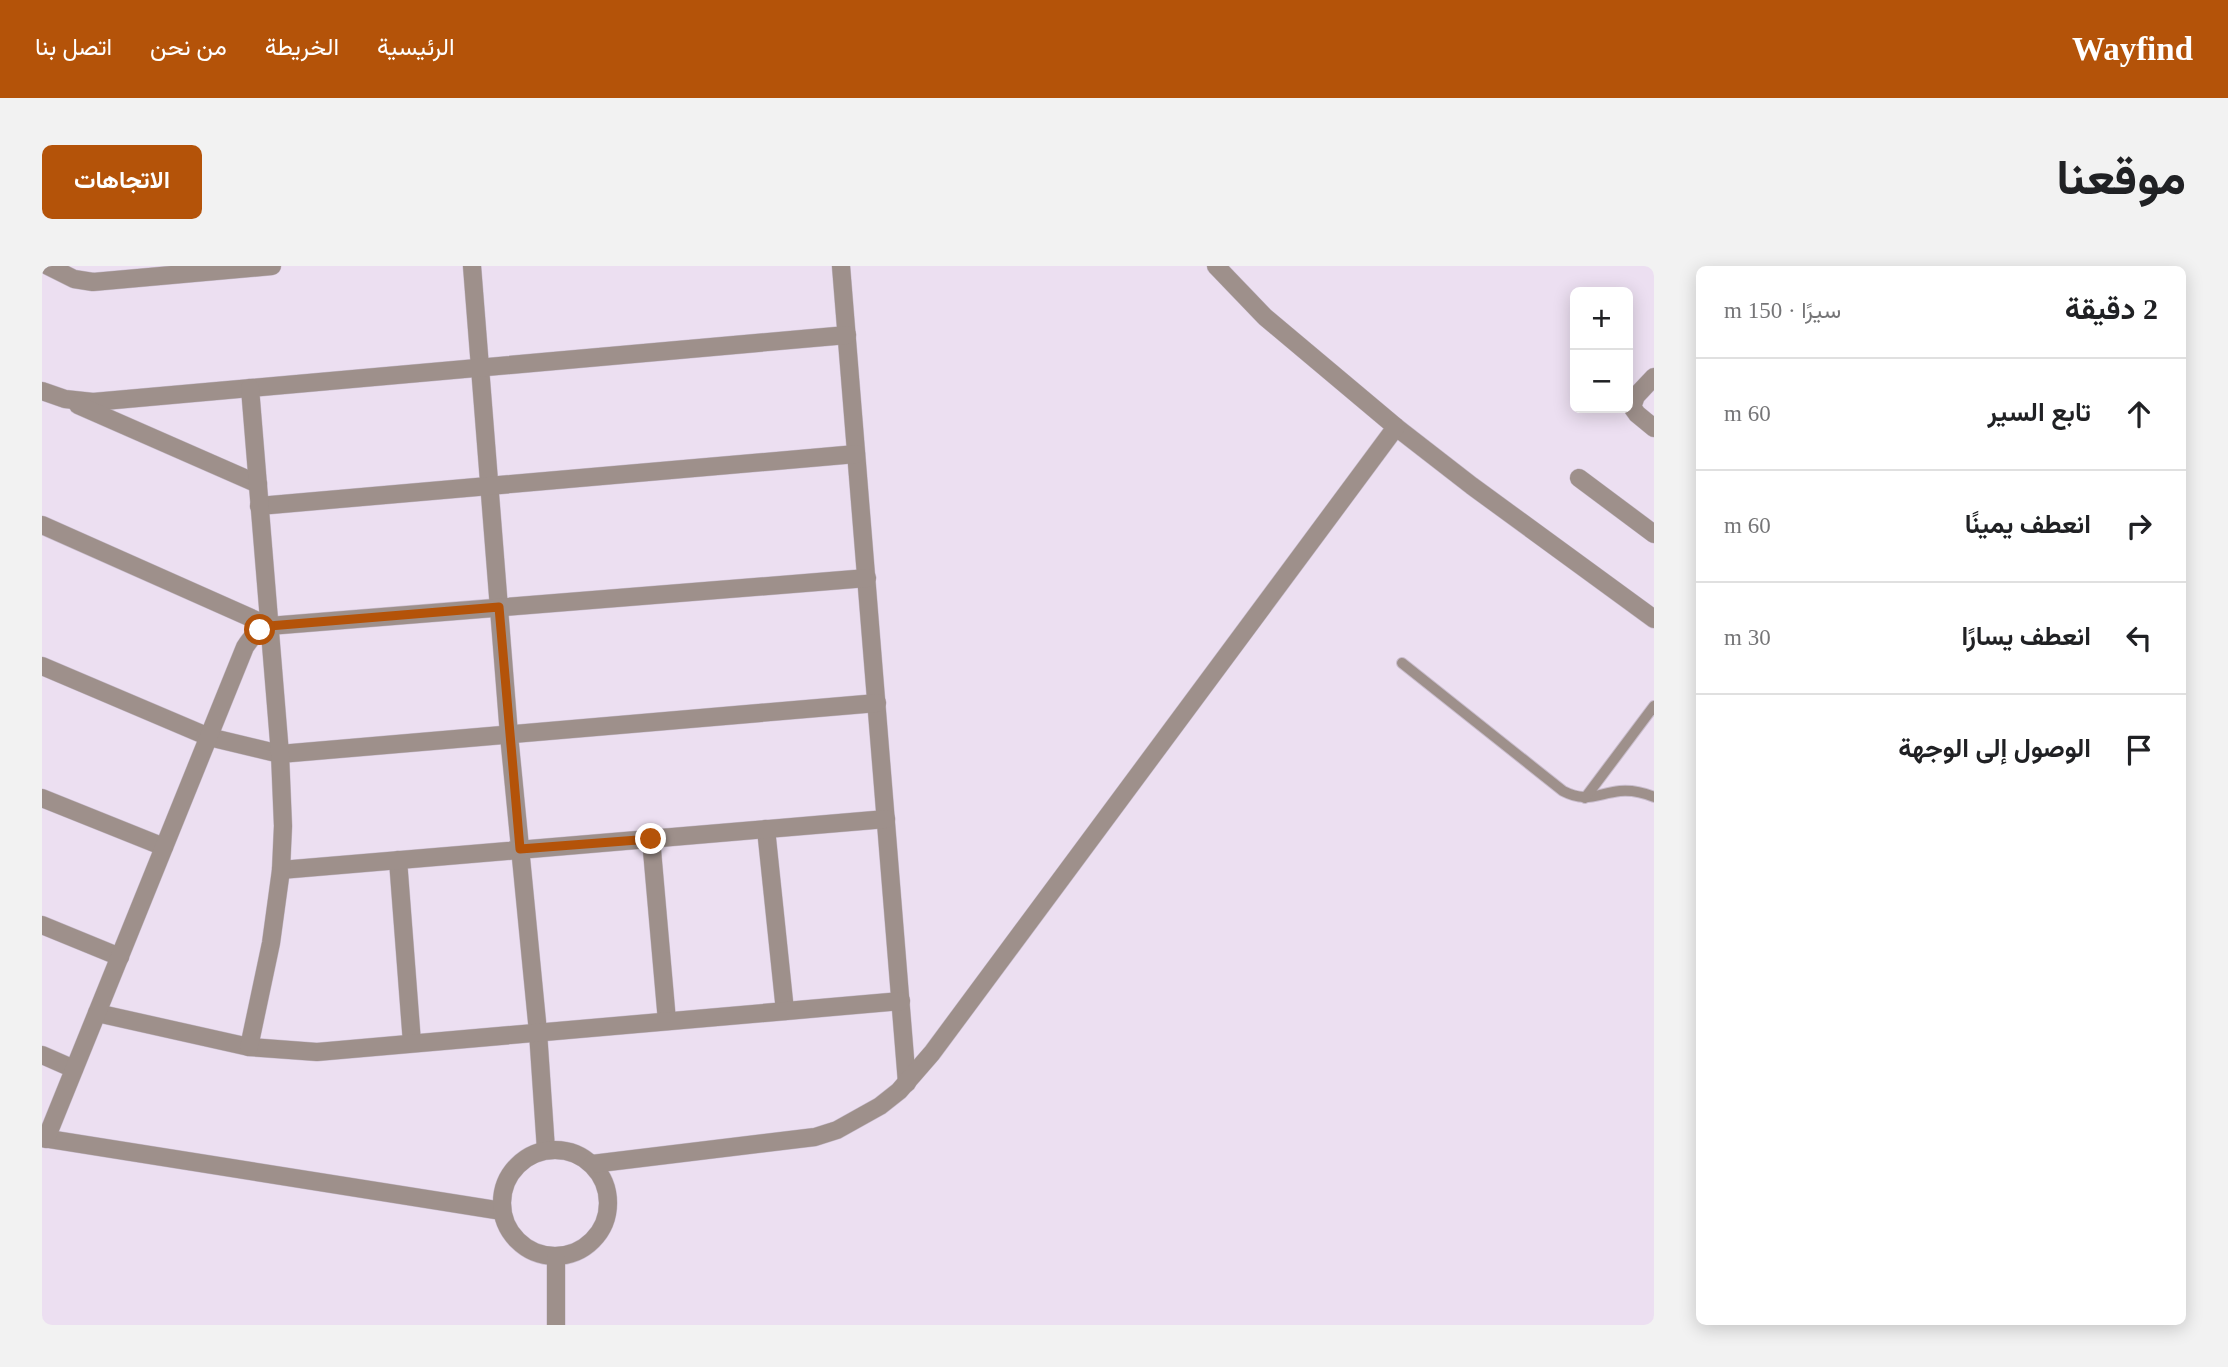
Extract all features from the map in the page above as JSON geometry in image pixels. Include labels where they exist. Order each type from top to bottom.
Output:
[{"type":"street","points":[[48,266],[74,279],[93,282],[272,266]]},
{"type":"street","points":[[472,266],[509,735],[538,1032],[546,1150]]},
{"type":"street","points":[[841,266],[907,1083]]},
{"type":"street","points":[[1216,266],[1265,317],[1396,427],[1654,619]]},
{"type":"street","points":[[65,399],[93,402],[847,335]]},
{"type":"street","points":[[1654,377],[1636,396],[1633,407],[1637,414],[1654,428]]},
{"type":"street","points":[[249,1047],[271,943],[281,870],[283,827],[250,388]]},
{"type":"street","points":[[42,391],[258,484]]},
{"type":"street","points":[[592,1164],[815,1138],[859,1119],[880,1106],[907,1083],[957,1020],[1396,427]]},
{"type":"street","points":[[260,506],[856,454]]},
{"type":"street","points":[[1579,478],[1654,534]]},
{"type":"street","points":[[42,525],[269,626]]},
{"type":"street","points":[[502,1211],[44,1139],[245,647],[251,637],[269,626],[867,578]]},
{"type":"street","points":[[42,666],[209,737],[279,754],[877,703]]},
{"type":"street","points":[[42,797],[164,847]]},
{"type":"street","points":[[281,870],[886,819]]},
{"type":"street","points":[[766,829],[785,1011]]},
{"type":"street","points":[[651,839],[667,1021]]},
{"type":"street","points":[[398,860],[412,1043]]},
{"type":"street","points":[[42,925],[120,957]]},
{"type":"street","points":[[97,1013],[249,1047],[317,1052],[901,1001]]},
{"type":"street","points":[[42,1055],[74,1069]]},
{"type":"street","points":[[546,1150],[571,1152],[592,1164],[606,1185],[608,1198],[605,1223],[599,1234],[580,1251],[556,1257],[543,1256],[520,1244],[505,1223],[502,1211],[504,1187],[515,1167],[524,1159],[546,1150]]},
{"type":"street","points":[[556,1257],[556,1325]]},
{"type":"lane","points":[[1402,663],[1563,791],[1585,797],[1630,791],[1654,797]]},
{"type":"lane","points":[[1585,797],[1654,706]]},
{"type":"route","points":[[260,630],[269,626],[499,607],[520,849],[651,839]]}]
